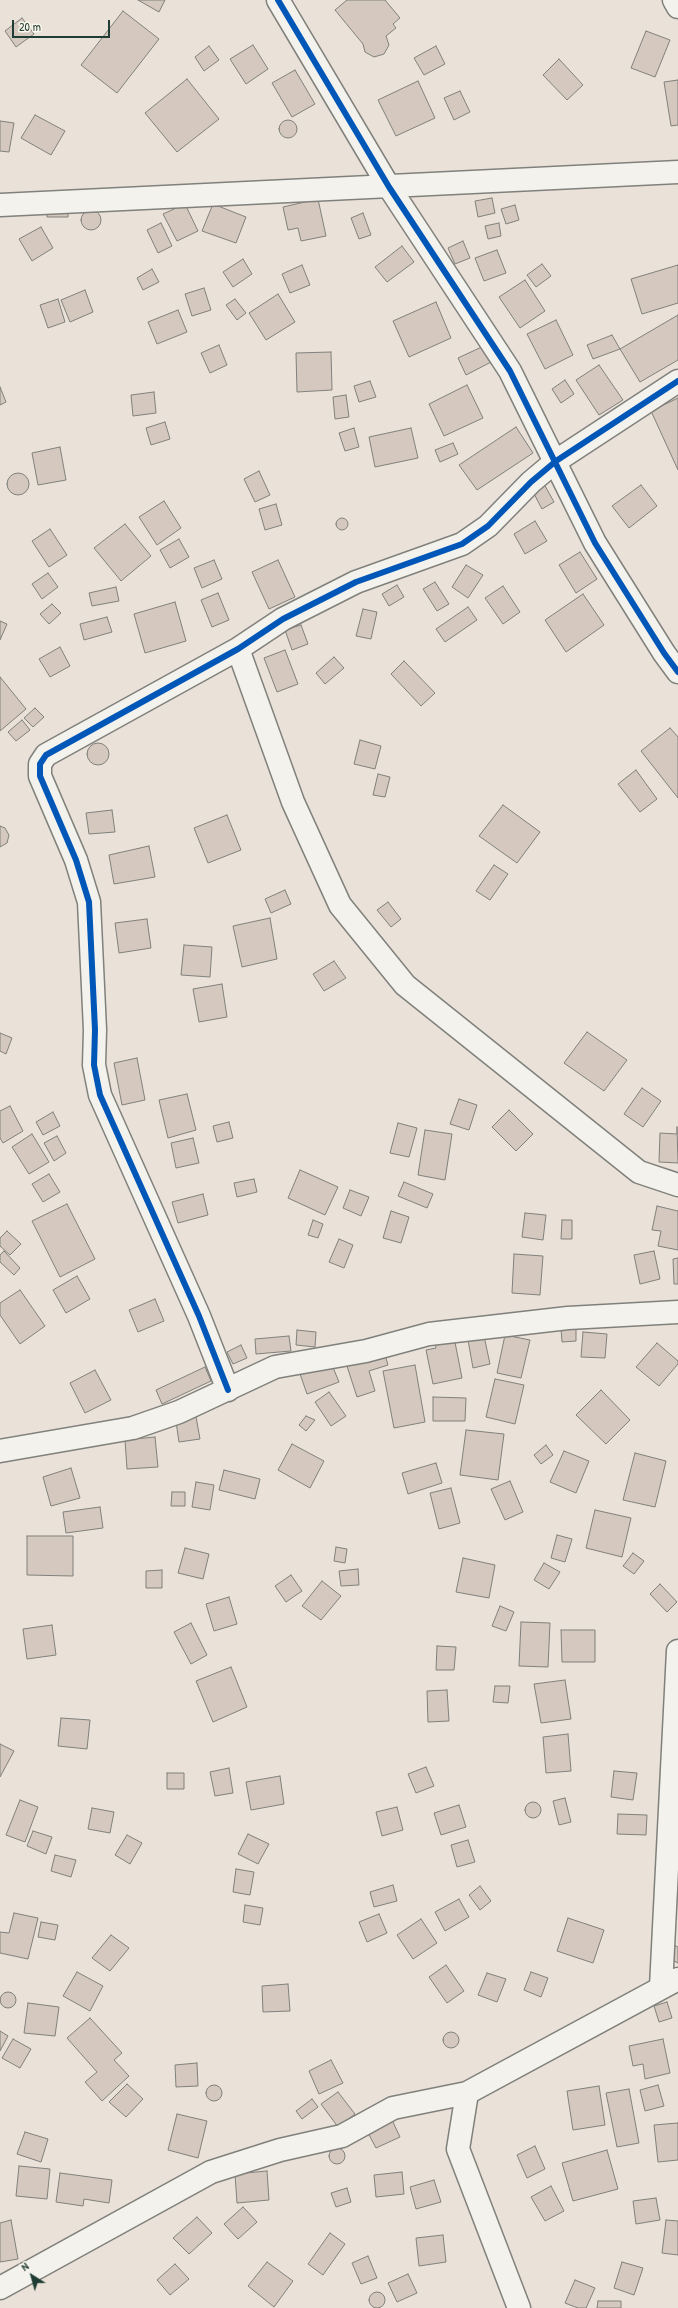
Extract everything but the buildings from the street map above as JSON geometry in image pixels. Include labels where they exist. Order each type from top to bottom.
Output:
[{"type":"street","points":[[278,0],[389,187],[510,370],[595,543],[664,653],[678,672]]},
{"type":"street","points":[[674,0],[678,7]]},
{"type":"street","points":[[0,205],[678,172]]},
{"type":"street","points":[[228,1390],[199,1316],[100,1095],[94,1065],[95,1030],[89,902],[76,860],[40,776],[40,764],[46,755],[238,649],[282,619],[356,582],[462,544],[488,526],[531,482],[556,461],[678,381]]},
{"type":"street","points":[[238,649],[293,802],[340,905],[400,979],[639,1172],[678,1185]]},
{"type":"street","points":[[0,1451],[133,1428],[179,1412],[275,1367],[366,1351],[429,1334],[568,1318],[678,1312]]},
{"type":"street","points":[[0,2288],[211,2172],[280,2150],[342,2136],[393,2108],[467,2093],[669,1984],[678,1651]]},
{"type":"street","points":[[467,2093],[458,2149],[519,2308]]},
{"type":"cycle path","points":[[278,0],[389,187],[510,371],[595,543],[664,653],[678,672]]},
{"type":"cycle path","points":[[228,1390],[199,1316],[100,1095],[94,1065],[95,1030],[89,902],[76,860],[40,776],[40,764],[46,755],[238,649],[283,619],[356,582],[462,544],[488,526],[531,482],[556,461],[678,381]]}]
